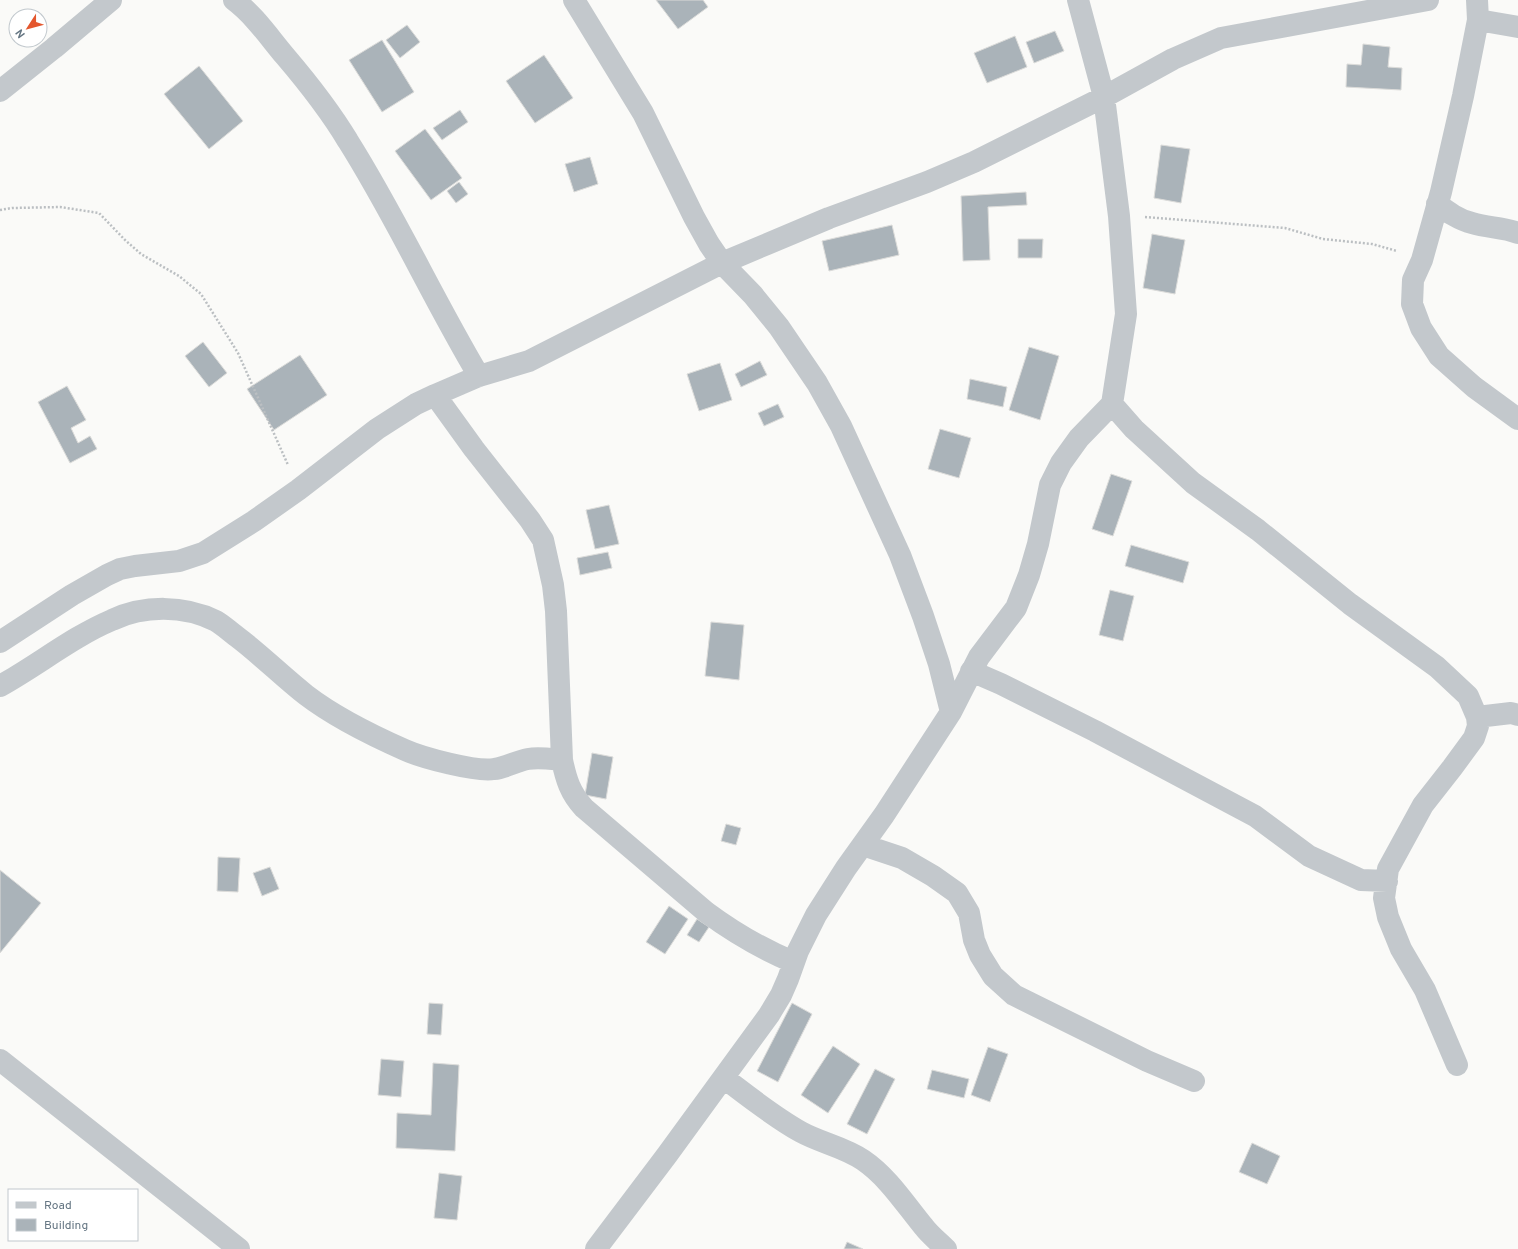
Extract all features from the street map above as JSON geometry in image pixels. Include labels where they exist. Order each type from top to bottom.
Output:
[{"type":"street","points":[[0,91],[111,0]]},
{"type":"street","points":[[234,0],[256,21],[304,79],[348,141],[385,204],[456,338],[479,376]]},
{"type":"street","points":[[574,0],[644,112],[694,217],[709,244],[722,263],[753,295],[779,327],[817,383],[842,426],[900,555],[916,596],[939,664],[952,712]]},
{"type":"street","points":[[596,1249],[724,1078],[769,1015],[784,990],[793,962],[805,934],[816,915],[846,868],[884,815],[952,712],[971,671],[986,647],[1016,608],[1029,575],[1038,544],[1050,485],[1061,463],[1079,438],[1112,404],[1126,314],[1119,216],[1104,97],[1078,0]]},
{"type":"street","points":[[0,642],[84,587],[107,574],[120,569],[135,566],[178,561],[204,553],[254,521],[298,490],[377,429],[435,394],[479,376],[529,361],[722,263],[829,218],[927,182],[974,162],[1104,97],[1172,59],[1221,38],[1428,0]]},
{"type":"street","points":[[1518,27],[1477,10],[1463,96],[1422,260],[1413,280],[1412,304],[1421,328],[1439,356],[1474,387],[1518,419]]},
{"type":"street","points":[[1437,204],[1456,217],[1472,223],[1506,228],[1518,233]]},
{"type":"street","points":[[435,394],[474,449],[530,520],[542,540],[552,585],[556,612],[562,760],[566,779],[571,792],[584,808],[685,895],[722,924],[763,948],[793,962]]},
{"type":"street","points":[[1112,404],[1156,451],[1193,483],[1258,530],[1350,604],[1437,667],[1468,696],[1477,717],[1478,726],[1474,738],[1423,805],[1388,869],[1384,898],[1388,917],[1401,949],[1425,990],[1456,1065]]},
{"type":"street","points":[[0,686],[112,619],[138,611],[164,609],[188,611],[216,621],[248,645],[306,695],[323,707],[350,723],[406,750],[431,758],[481,769],[494,769],[527,759],[538,758],[562,760]]},
{"type":"street","points":[[971,671],[1001,684],[1255,816],[1309,856],[1360,880],[1387,881]]},
{"type":"street","points":[[1477,717],[1516,710]]},
{"type":"street","points":[[863,845],[902,858],[933,876],[957,893],[969,913],[974,940],[980,955],[993,976],[1014,994],[1146,1061],[1194,1081]]},
{"type":"street","points":[[0,1060],[239,1249]]},
{"type":"street","points":[[724,1078],[770,1113],[803,1133],[837,1146],[863,1160],[885,1179],[905,1201],[925,1228],[946,1249]]},
{"type":"path","points":[[0,210],[12,208],[60,207],[94,211],[104,217],[125,240],[141,254],[179,276],[201,294],[216,315],[238,353],[277,439],[298,490]]},
{"type":"path","points":[[1119,216],[1285,228],[1323,239],[1372,244],[1422,260]]},
{"type":"building","points":[[656,0],[703,0],[708,7],[678,29]]},
{"type":"building","points":[[407,25],[420,42],[400,58],[386,40]]},
{"type":"building","points":[[1055,31],[1064,51],[1034,63],[1026,42]]},
{"type":"building","points":[[1015,36],[1027,67],[987,83],[974,53]]},
{"type":"building","points":[[382,40],[414,92],[382,112],[349,60]]},
{"type":"building","points":[[1363,44],[1390,47],[1388,67],[1402,68],[1401,90],[1346,87],[1347,64],[1361,65]]},
{"type":"building","points":[[544,55],[573,98],[535,123],[506,81]]},
{"type":"building","points":[[199,66],[243,121],[209,149],[164,94]]},
{"type":"building","points":[[460,110],[468,122],[442,140],[433,128]]},
{"type":"building","points":[[425,129],[462,178],[431,200],[395,151]]},
{"type":"building","points":[[1161,145],[1190,149],[1181,203],[1154,198]]},
{"type":"building","points":[[590,157],[598,184],[574,192],[565,164]]},
{"type":"building","points":[[459,182],[468,194],[456,203],[447,191]]},
{"type":"building","points":[[1026,192],[1027,205],[988,207],[990,260],[963,261],[961,196]]},
{"type":"building","points":[[892,225],[899,255],[829,271],[822,241]]},
{"type":"building","points":[[1152,234],[1185,240],[1175,294],[1143,288]]},
{"type":"building","points":[[1018,239],[1043,239],[1042,258],[1018,258]]},
{"type":"building","points":[[203,342],[227,373],[209,387],[185,356]]},
{"type":"building","points":[[1029,347],[1059,356],[1040,420],[1009,410]]},
{"type":"building","points":[[300,355],[327,395],[274,430],[247,389]]},
{"type":"building","points":[[760,361],[767,375],[741,387],[735,374]]},
{"type":"building","points":[[720,363],[732,400],[699,411],[687,374]]},
{"type":"building","points":[[970,379],[1007,387],[1003,407],[967,399]]},
{"type":"building","points":[[67,386],[86,420],[71,428],[78,443],[90,436],[97,449],[70,463],[38,402]]},
{"type":"building","points":[[778,404],[784,417],[764,426],[758,413]]},
{"type":"building","points":[[940,429],[971,438],[959,478],[928,469]]},
{"type":"building","points":[[1111,474],[1132,481],[1113,536],[1092,529]]},
{"type":"building","points":[[609,505],[619,544],[595,549],[586,510]]},
{"type":"building","points":[[1131,545],[1189,562],[1183,583],[1125,566]]},
{"type":"building","points":[[608,552],[612,568],[580,575],[577,558]]},
{"type":"building","points":[[1110,590],[1134,596],[1123,641],[1099,635]]},
{"type":"building","points":[[711,622],[744,625],[739,680],[705,676]]},
{"type":"building","points":[[592,753],[613,757],[606,799],[585,795]]},
{"type":"building","points":[[726,824],[741,828],[736,845],[721,841]]},
{"type":"building","points":[[218,857],[240,858],[238,892],[217,891]]},
{"type":"building","points":[[270,867],[279,889],[262,896],[253,873]]},
{"type":"building","points":[[0,870],[41,903],[0,953]]},
{"type":"building","points":[[669,906],[688,919],[665,954],[646,942]]},
{"type":"building","points":[[697,919],[709,927],[699,942],[687,935]]},
{"type":"building","points":[[429,1003],[443,1004],[441,1035],[427,1034]]},
{"type":"building","points":[[792,1003],[812,1014],[778,1082],[757,1071]]},
{"type":"building","points":[[833,1046],[860,1064],[828,1113],[801,1095]]},
{"type":"building","points":[[988,1047],[1008,1054],[990,1102],[971,1095]]},
{"type":"building","points":[[381,1059],[404,1061],[401,1097],[378,1095]]},
{"type":"building","points":[[433,1063],[459,1065],[455,1151],[396,1148],[397,1113],[431,1115]]},
{"type":"building","points":[[875,1069],[895,1079],[867,1134],[847,1124]]},
{"type":"building","points":[[932,1070],[969,1079],[964,1098],[927,1089]]},
{"type":"building","points":[[1252,1143],[1280,1156],[1267,1184],[1239,1172]]},
{"type":"building","points":[[439,1173],[462,1176],[457,1220],[434,1218]]},
{"type":"building","points":[[847,1242],[863,1249],[844,1249]]}]
